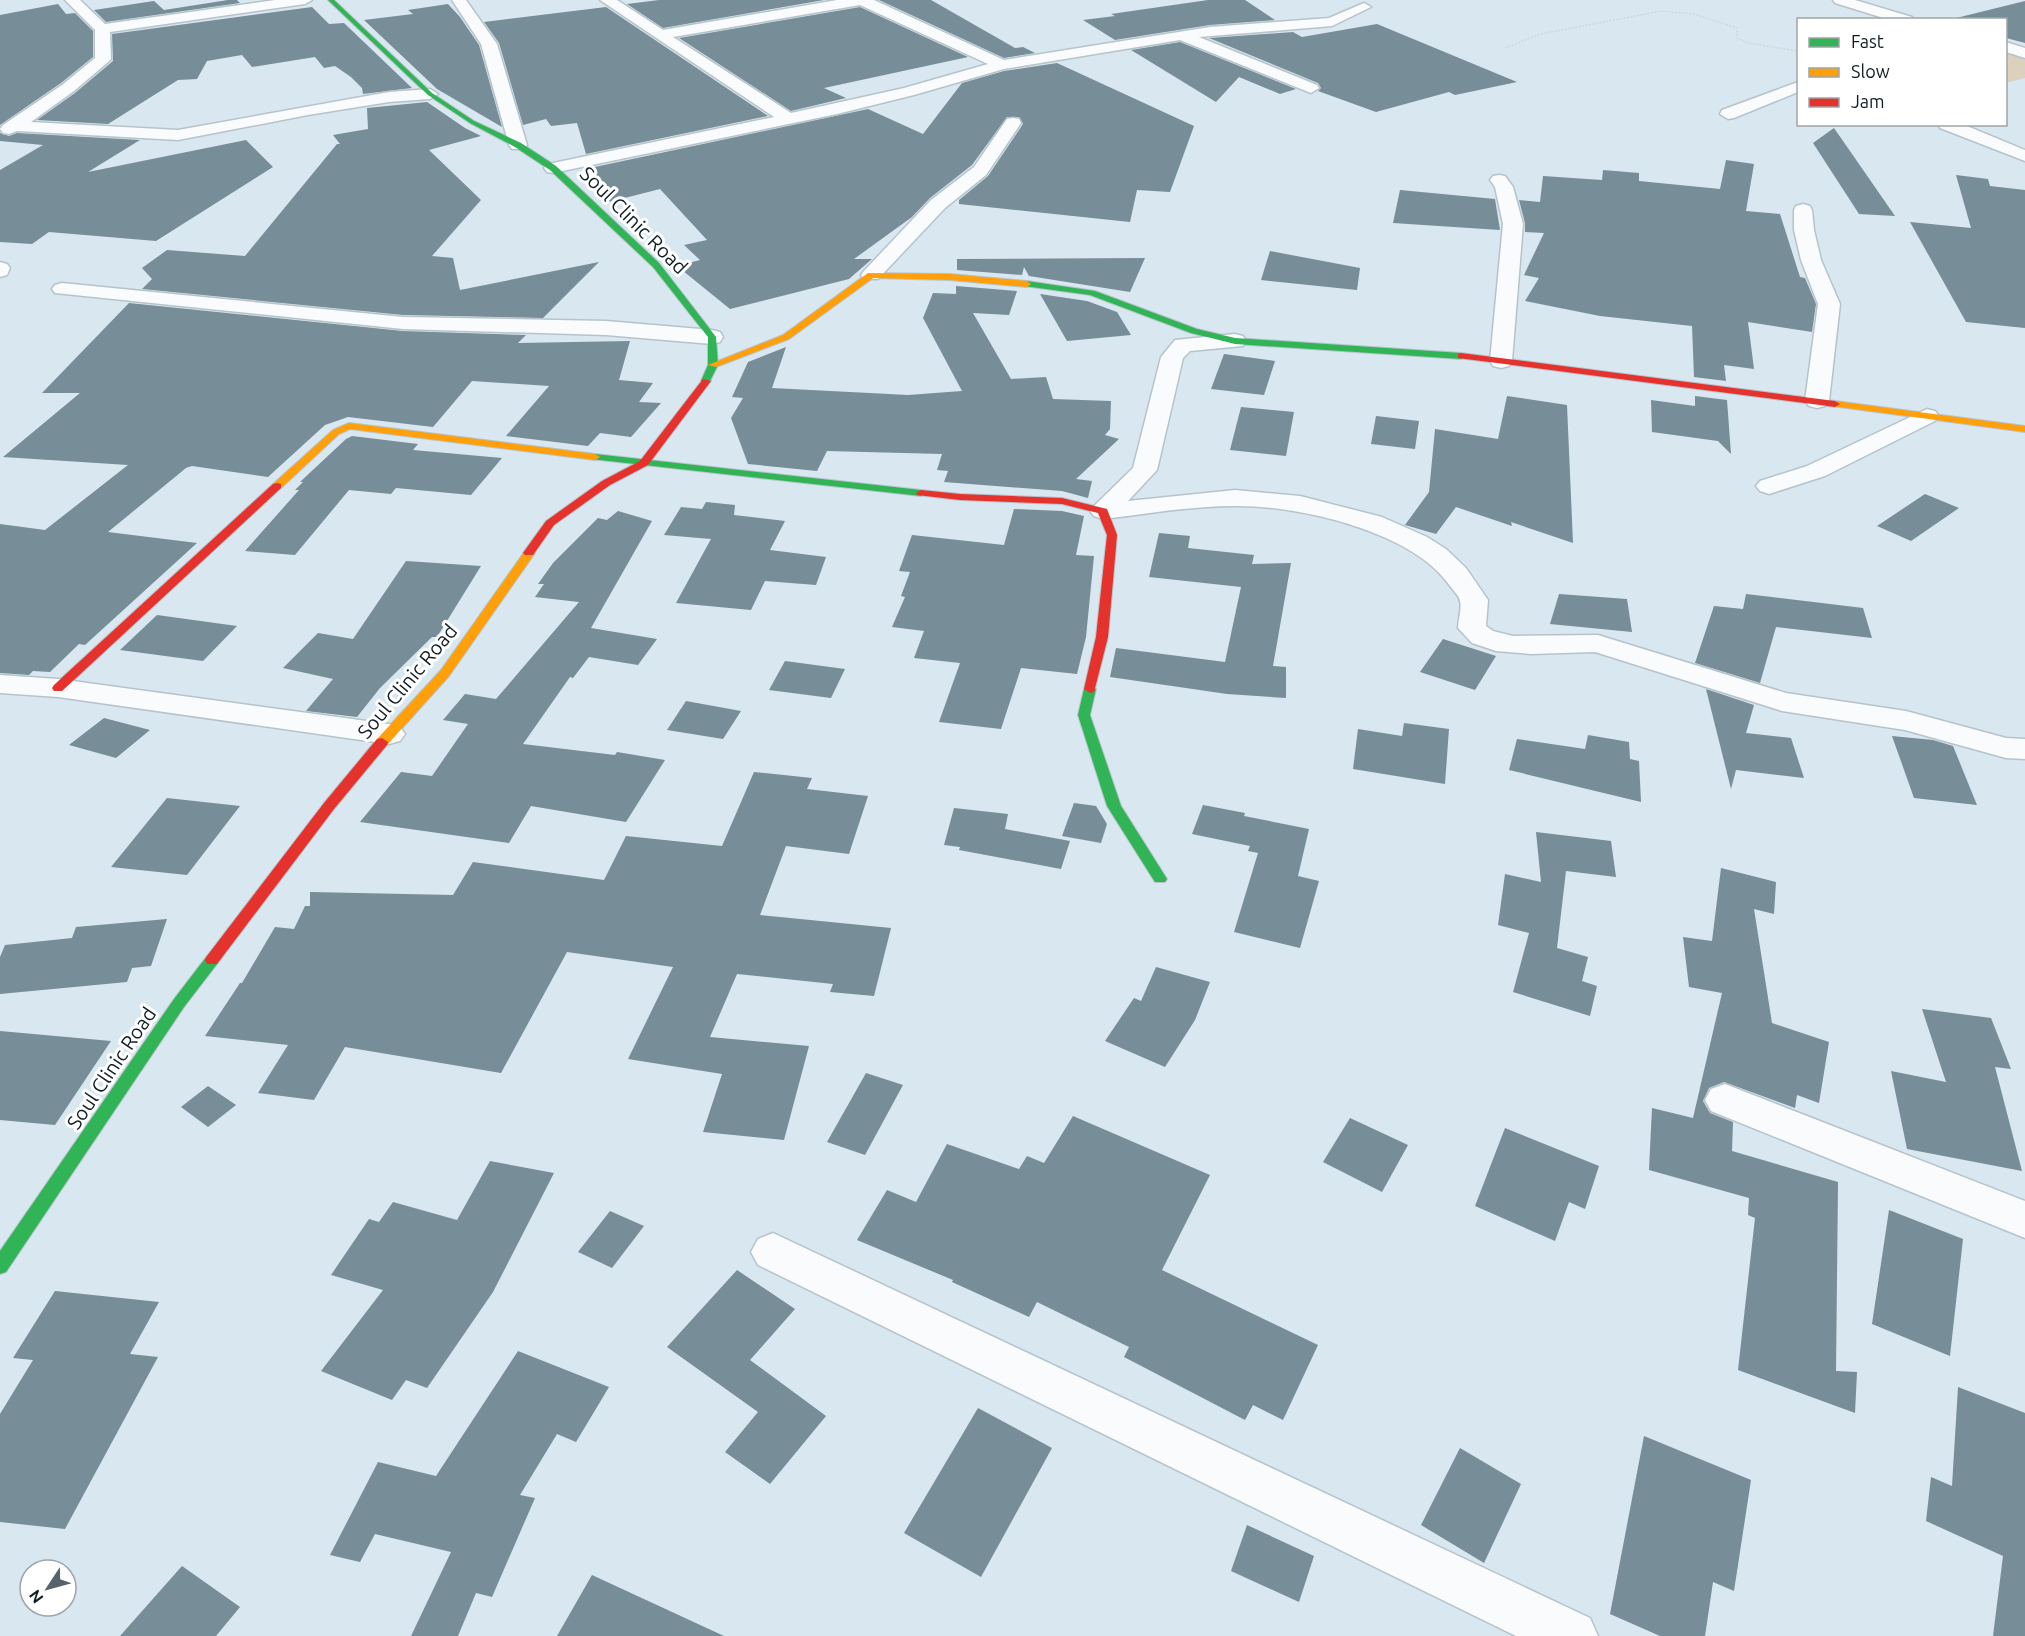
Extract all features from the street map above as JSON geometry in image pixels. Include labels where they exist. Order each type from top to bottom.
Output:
[{"type":"street","points":[[0,135],[68,88],[103,59],[102,29],[72,0]]},
{"type":"street","points":[[102,29],[305,0]]},
{"type":"street","name":"Soul Clinic Road","points":[[0,1266],[179,1003],[329,806],[389,734],[445,673],[550,523],[606,483],[644,464],[705,384],[713,365],[712,337],[656,265],[553,168],[518,145],[472,122],[430,94],[331,0]]},
{"type":"street","points":[[459,0],[489,44],[518,145]]},
{"type":"street","points":[[607,0],[788,118]]},
{"type":"street","points":[[659,35],[862,0],[1002,65]]},
{"type":"street","points":[[1840,0],[1900,18]]},
{"type":"street","points":[[553,168],[908,92],[1002,65],[1210,31],[1332,22],[1365,7]]},
{"type":"street","points":[[1180,36],[1311,88]]},
{"type":"street","points":[[2007,47],[2025,53]]},
{"type":"street","points":[[1728,114],[1797,87]]},
{"type":"street","points":[[16,126],[178,135],[329,106],[430,94]]},
{"type":"street","points":[[713,365],[786,337],[872,275],[938,204],[980,171],[1013,123]]},
{"type":"street","points":[[1951,126],[2025,156]]},
{"type":"street","points":[[1499,180],[1504,187],[1513,224],[1501,361]]},
{"type":"street","points":[[1803,210],[1804,230],[1811,261],[1829,304],[1817,401]]},
{"type":"street","points":[[872,275],[1002,280],[1092,293],[1194,331],[1235,341]]},
{"type":"street","points":[[62,289],[403,323],[466,322],[606,328],[712,337]]},
{"type":"street","points":[[1103,511],[1146,470],[1172,357],[1183,345],[1235,341],[1438,353],[2025,429]]},
{"type":"street","points":[[1769,486],[1816,471],[1928,416]]},
{"type":"street","points":[[58,688],[340,429],[349,426],[644,464],[960,497],[1062,501],[1103,511],[1235,498],[1300,504],[1373,523],[1418,543],[1436,555],[1456,574],[1474,600],[1472,628],[1479,636],[1489,640],[1542,645],[1586,642],[1598,644],[1782,702],[1906,721],[2006,748],[2025,749]]},
{"type":"street","points":[[1103,511],[1112,535],[1102,637],[1084,715],[1114,806],[1160,879]]},
{"type":"street","points":[[0,684],[58,688],[389,734]]},
{"type":"street","points":[[1725,1100],[2025,1220]]},
{"type":"street","points":[[773,1252],[1572,1636]]},
{"type":"path","points":[[1505,48],[1514,43],[1572,29],[1658,12],[1679,11],[1703,16],[1737,28],[1737,38],[1748,43],[1797,51]]},
{"type":"shaded area","points":[[2007,49],[2025,54],[2025,78],[2007,83]]},
{"type":"building","points":[[237,0],[240,3],[106,22],[94,10],[154,1],[164,10]]},
{"type":"building","points":[[659,0],[824,0],[663,28],[627,4]]},
{"type":"building","points":[[879,0],[931,0],[1015,48],[1023,47],[1035,53],[1004,58]]},
{"type":"building","points":[[1208,0],[1245,0],[1275,20],[1210,25],[1115,40],[1083,20],[1115,16],[1111,14]]},
{"type":"building","points":[[2025,1],[2025,43],[2007,38],[2007,18],[1956,18]]},
{"type":"building","points":[[58,4],[66,14],[75,13],[93,31],[93,57],[61,83],[0,125],[0,15]]},
{"type":"building","points":[[448,4],[479,45],[502,127],[437,89],[364,20],[413,14],[408,10]]},
{"type":"building","points":[[312,7],[329,24],[344,23],[412,88],[363,94],[362,88],[351,77],[335,66],[324,68],[315,57],[252,67],[242,55],[207,61],[197,79],[178,80],[108,124],[37,120],[75,93],[113,61],[112,34]]},
{"type":"building","points":[[606,7],[768,116],[586,154],[577,123],[551,126],[546,119],[523,125],[499,43],[484,22]]},
{"type":"building","points":[[860,7],[968,57],[824,88],[846,98],[791,111],[679,38]]},
{"type":"building","points":[[1377,24],[1517,82],[1455,95],[1449,92],[1376,112],[1318,91],[1321,88],[1318,83],[1209,38],[1293,32],[1302,37]]},
{"type":"building","points":[[1180,42],[1296,89],[1280,94],[1239,77],[1216,102],[1131,50]]},
{"type":"building","points":[[1057,63],[1194,126],[1170,192],[1137,190],[1130,222],[959,204],[959,200],[988,176],[1023,124],[1019,117],[1007,117],[972,165],[930,198],[912,217],[854,259],[872,259],[849,279],[730,309],[677,266],[700,260],[684,245],[707,240],[660,189],[605,203],[599,199],[590,168],[868,109],[923,134],[962,83],[1004,71]]},
{"type":"building","points":[[427,102],[481,136],[429,150],[481,200],[432,256],[453,258],[460,290],[599,262],[543,318],[403,315],[142,289],[152,279],[142,268],[167,250],[245,256],[337,144],[340,144],[333,135],[368,129],[367,108]]},
{"type":"building","points":[[1834,128],[1895,216],[1859,214],[1813,143]]},
{"type":"building","points":[[0,133],[9,136],[17,133],[140,140],[88,172],[246,140],[273,167],[156,241],[49,232],[32,244],[0,242],[0,170],[43,145],[0,141]]},
{"type":"building","points":[[1726,160],[1754,164],[1746,211],[1780,214],[1800,277],[1805,278],[1816,304],[1812,332],[1748,322],[1754,369],[1724,365],[1726,381],[1694,377],[1692,326],[1600,316],[1525,301],[1539,278],[1524,275],[1544,233],[1525,232],[1519,200],[1540,202],[1543,176],[1602,180],[1603,170],[1639,173],[1639,181],[1720,189]]},
{"type":"building","points":[[1956,175],[1988,179],[1990,186],[2025,190],[2025,328],[1966,322],[1910,222],[1971,228]]},
{"type":"building","points":[[1400,190],[1495,199],[1500,230],[1393,223]]},
{"type":"building","points":[[1270,251],[1360,268],[1357,290],[1261,280]]},
{"type":"building","points":[[1145,258],[1130,292],[1029,276],[1024,267],[1022,275],[957,270],[957,259]]},
{"type":"building","points":[[956,286],[1017,291],[1009,315],[973,313],[1011,379],[1046,377],[1053,399],[1111,401],[1110,429],[1105,435],[1119,439],[1076,479],[1092,481],[1088,498],[1062,491],[944,482],[948,471],[937,470],[942,454],[827,451],[817,471],[748,464],[731,418],[743,398],[732,397],[748,362],[786,347],[772,388],[908,395],[962,391],[923,318],[933,293],[956,294]]},
{"type":"building","points":[[1040,294],[1087,301],[1117,312],[1131,335],[1067,341]]},
{"type":"building","points":[[129,303],[403,331],[526,335],[518,343],[630,341],[619,380],[653,383],[639,402],[661,403],[631,437],[600,433],[588,446],[506,436],[549,386],[472,381],[433,427],[348,417],[325,425],[268,477],[192,466],[186,468],[108,532],[197,543],[85,645],[79,644],[50,672],[33,671],[29,675],[0,673],[0,524],[45,530],[128,465],[3,457],[80,393],[42,393]]},
{"type":"building","points":[[1224,354],[1275,361],[1264,395],[1211,389]]},
{"type":"building","points":[[1507,396],[1567,405],[1573,543],[1511,522],[1512,526],[1456,507],[1436,534],[1405,525],[1429,492],[1435,429],[1498,439]]},
{"type":"building","points":[[1695,396],[1727,400],[1731,454],[1718,441],[1652,432],[1651,400],[1695,406]]},
{"type":"building","points":[[1241,407],[1294,412],[1286,456],[1230,450]]},
{"type":"building","points":[[1376,416],[1419,421],[1415,449],[1371,444]]},
{"type":"building","points":[[352,436],[418,444],[413,450],[502,458],[471,495],[396,488],[391,494],[349,490],[295,555],[245,551],[299,490],[295,490],[303,482],[300,482]]},
{"type":"building","points":[[1925,494],[1959,508],[1911,541],[1877,526]]},
{"type":"building","points":[[706,502],[735,505],[734,515],[785,521],[770,550],[826,557],[816,585],[765,581],[751,610],[676,603],[711,539],[664,535],[681,507],[702,509]]},
{"type":"building","points":[[1014,509],[1062,511],[1084,516],[1076,555],[1094,556],[1086,637],[1077,674],[1021,668],[1001,729],[939,722],[960,663],[914,658],[924,631],[892,627],[905,597],[901,596],[910,572],[899,571],[912,535],[1004,545]]},
{"type":"building","points":[[618,511],[652,521],[591,628],[657,639],[638,665],[589,657],[573,678],[570,677],[523,744],[615,755],[617,752],[665,760],[626,822],[531,806],[509,843],[360,822],[401,772],[432,776],[468,724],[443,720],[465,694],[496,699],[579,602],[535,597],[544,584],[538,584],[553,563],[598,518],[607,520]]},
{"type":"building","points":[[1159,533],[1190,536],[1188,548],[1254,555],[1252,564],[1291,563],[1273,666],[1286,667],[1286,698],[1227,694],[1110,677],[1116,648],[1225,662],[1241,587],[1149,577]]},
{"type":"building","points":[[406,561],[481,566],[437,637],[432,637],[380,688],[357,717],[306,711],[333,679],[283,668],[318,633],[353,639]]},
{"type":"building","points":[[1559,594],[1627,599],[1632,632],[1550,624]]},
{"type":"building","points":[[1746,594],[1863,608],[1872,638],[1776,627],[1760,683],[1695,663],[1714,606],[1743,609]]},
{"type":"building","points":[[157,615],[237,626],[203,661],[120,650]]},
{"type":"building","points":[[1443,639],[1496,656],[1475,690],[1420,672]]},
{"type":"building","points":[[785,661],[845,669],[831,698],[769,690]]},
{"type":"building","points":[[1706,689],[1754,705],[1746,733],[1791,738],[1804,778],[1736,770],[1731,789]]},
{"type":"building","points":[[686,701],[741,711],[723,739],[667,730]]},
{"type":"building","points":[[104,718],[150,730],[116,758],[69,745]]},
{"type":"building","points":[[1404,723],[1449,729],[1445,784],[1353,769],[1358,729],[1402,736]]},
{"type":"building","points":[[1588,735],[1629,742],[1630,759],[1639,761],[1641,802],[1509,770],[1517,739],[1585,749]]},
{"type":"building","points":[[1892,736],[1933,740],[1953,746],[1977,805],[1914,798]]},
{"type":"building","points":[[754,772],[812,778],[807,789],[868,796],[849,854],[786,846],[760,915],[891,928],[874,996],[830,992],[833,984],[737,974],[710,1037],[809,1046],[784,1140],[703,1132],[722,1074],[628,1059],[673,967],[567,952],[501,1073],[345,1047],[314,1100],[258,1093],[288,1045],[205,1036],[242,983],[275,927],[294,929],[305,906],[310,906],[310,892],[453,895],[473,862],[604,880],[626,836],[722,846]]},
{"type":"building","points":[[167,798],[240,806],[187,875],[111,867]]},
{"type":"building","points":[[1074,803],[1096,806],[1107,824],[1101,843],[1062,836]]},
{"type":"building","points":[[1203,805],[1309,829],[1298,876],[1319,881],[1300,948],[1234,932],[1258,853],[1248,851],[1250,846],[1192,834]]},
{"type":"building","points":[[954,808],[1008,814],[1005,829],[1070,841],[1061,869],[959,850],[960,847],[944,845]]},
{"type":"building","points":[[1536,832],[1611,841],[1616,877],[1566,871],[1557,948],[1588,957],[1582,981],[1597,986],[1590,1016],[1513,992],[1529,933],[1498,925],[1505,874],[1541,882]]},
{"type":"building","points":[[1721,868],[1776,882],[1774,914],[1754,909],[1772,1023],[1829,1042],[1819,1103],[1797,1095],[1795,1108],[1724,1082],[1709,1088],[1703,1101],[1710,1113],[1733,1122],[1732,1151],[1838,1182],[1836,1371],[1857,1372],[1855,1413],[1738,1370],[1755,1218],[1748,1215],[1749,1198],[1649,1170],[1652,1108],[1693,1118],[1722,993],[1689,987],[1683,937],[1712,941]]},
{"type":"building","points":[[167,919],[151,966],[132,968],[127,982],[0,994],[0,957],[5,945],[72,938],[76,927]]},
{"type":"building","points":[[1156,967],[1210,982],[1195,1020],[1165,1067],[1105,1041],[1134,998],[1141,1001]]},
{"type":"building","points":[[1922,1009],[1991,1018],[2011,1069],[1995,1067],[2022,1171],[1907,1149],[1891,1071],[1946,1082]]},
{"type":"building","points":[[0,1031],[111,1041],[55,1125],[0,1120]]},
{"type":"building","points":[[866,1073],[903,1085],[865,1155],[827,1142]]},
{"type":"building","points":[[208,1086],[236,1105],[208,1127],[181,1107]]},
{"type":"building","points":[[1073,1116],[1210,1175],[1162,1270],[1318,1345],[1283,1420],[1253,1405],[1245,1420],[1124,1357],[1129,1347],[1037,1302],[1029,1317],[952,1282],[953,1280],[857,1240],[887,1190],[916,1202],[947,1144],[1019,1169],[1027,1156],[1044,1163]]},
{"type":"building","points":[[1350,1118],[1408,1145],[1382,1192],[1323,1162]]},
{"type":"building","points":[[1505,1128],[1599,1166],[1585,1209],[1569,1202],[1555,1241],[1475,1206]]},
{"type":"building","points":[[490,1161],[554,1173],[493,1292],[427,1388],[406,1380],[392,1400],[321,1371],[383,1290],[331,1275],[369,1219],[379,1222],[393,1202],[457,1220]]},
{"type":"building","points":[[1889,1210],[1963,1239],[1950,1356],[1872,1324]]},
{"type":"building","points":[[610,1211],[644,1226],[612,1268],[578,1252]]},
{"type":"building","points":[[737,1270],[795,1309],[750,1360],[826,1416],[770,1484],[725,1452],[758,1412],[667,1347]]},
{"type":"building","points":[[55,1291],[159,1302],[130,1354],[158,1357],[65,1529],[0,1522],[0,1414],[33,1360],[13,1358]]},
{"type":"building","points":[[518,1351],[609,1387],[576,1442],[557,1434],[520,1495],[535,1498],[492,1597],[476,1593],[458,1636],[411,1636],[451,1552],[375,1534],[360,1562],[330,1555],[378,1462],[436,1476]]},
{"type":"building","points":[[1958,1387],[2025,1413],[2025,1636],[1993,1636],[2003,1556],[1926,1521],[1931,1477],[1952,1486]]},
{"type":"building","points":[[978,1408],[1052,1448],[981,1577],[904,1533]]},
{"type":"building","points":[[1644,1436],[1751,1480],[1734,1591],[1713,1582],[1705,1636],[1660,1636],[1610,1614]]},
{"type":"building","points":[[1460,1448],[1521,1484],[1484,1563],[1421,1525]]},
{"type":"building","points":[[1247,1525],[1314,1556],[1299,1602],[1231,1571]]},
{"type":"building","points":[[182,1566],[240,1607],[216,1636],[120,1636]]},
{"type":"building","points":[[592,1575],[724,1636],[557,1636]]},
{"type":"traffic: fast","points":[[331,0],[430,94],[472,122],[518,145],[553,168],[656,265],[712,337],[713,365],[706,381]]},
{"type":"traffic: fast","points":[[1027,284],[1092,293],[1194,331],[1235,341],[1461,356]]},
{"type":"traffic: fast","points":[[595,457],[921,493]]},
{"type":"traffic: fast","points":[[1090,689],[1084,715],[1114,806],[1160,879]]},
{"type":"traffic: fast","points":[[0,1266],[179,1003],[212,960]]},
{"type":"traffic: slow","points":[[713,365],[786,337],[871,275],[950,277],[1027,284]]},
{"type":"traffic: slow","points":[[1835,404],[2025,429]]},
{"type":"traffic: slow","points":[[277,486],[336,432],[349,426],[595,457]]},
{"type":"traffic: slow","points":[[382,742],[445,673],[529,553]]},
{"type":"traffic: jam","points":[[1461,356],[1835,404]]},
{"type":"traffic: jam","points":[[529,553],[550,523],[606,483],[644,463],[706,381]]},
{"type":"traffic: jam","points":[[58,688],[277,486]]},
{"type":"traffic: jam","points":[[921,493],[1062,501],[1103,511],[1112,535],[1102,637],[1090,689]]},
{"type":"traffic: jam","points":[[212,960],[329,806],[382,742]]}]
